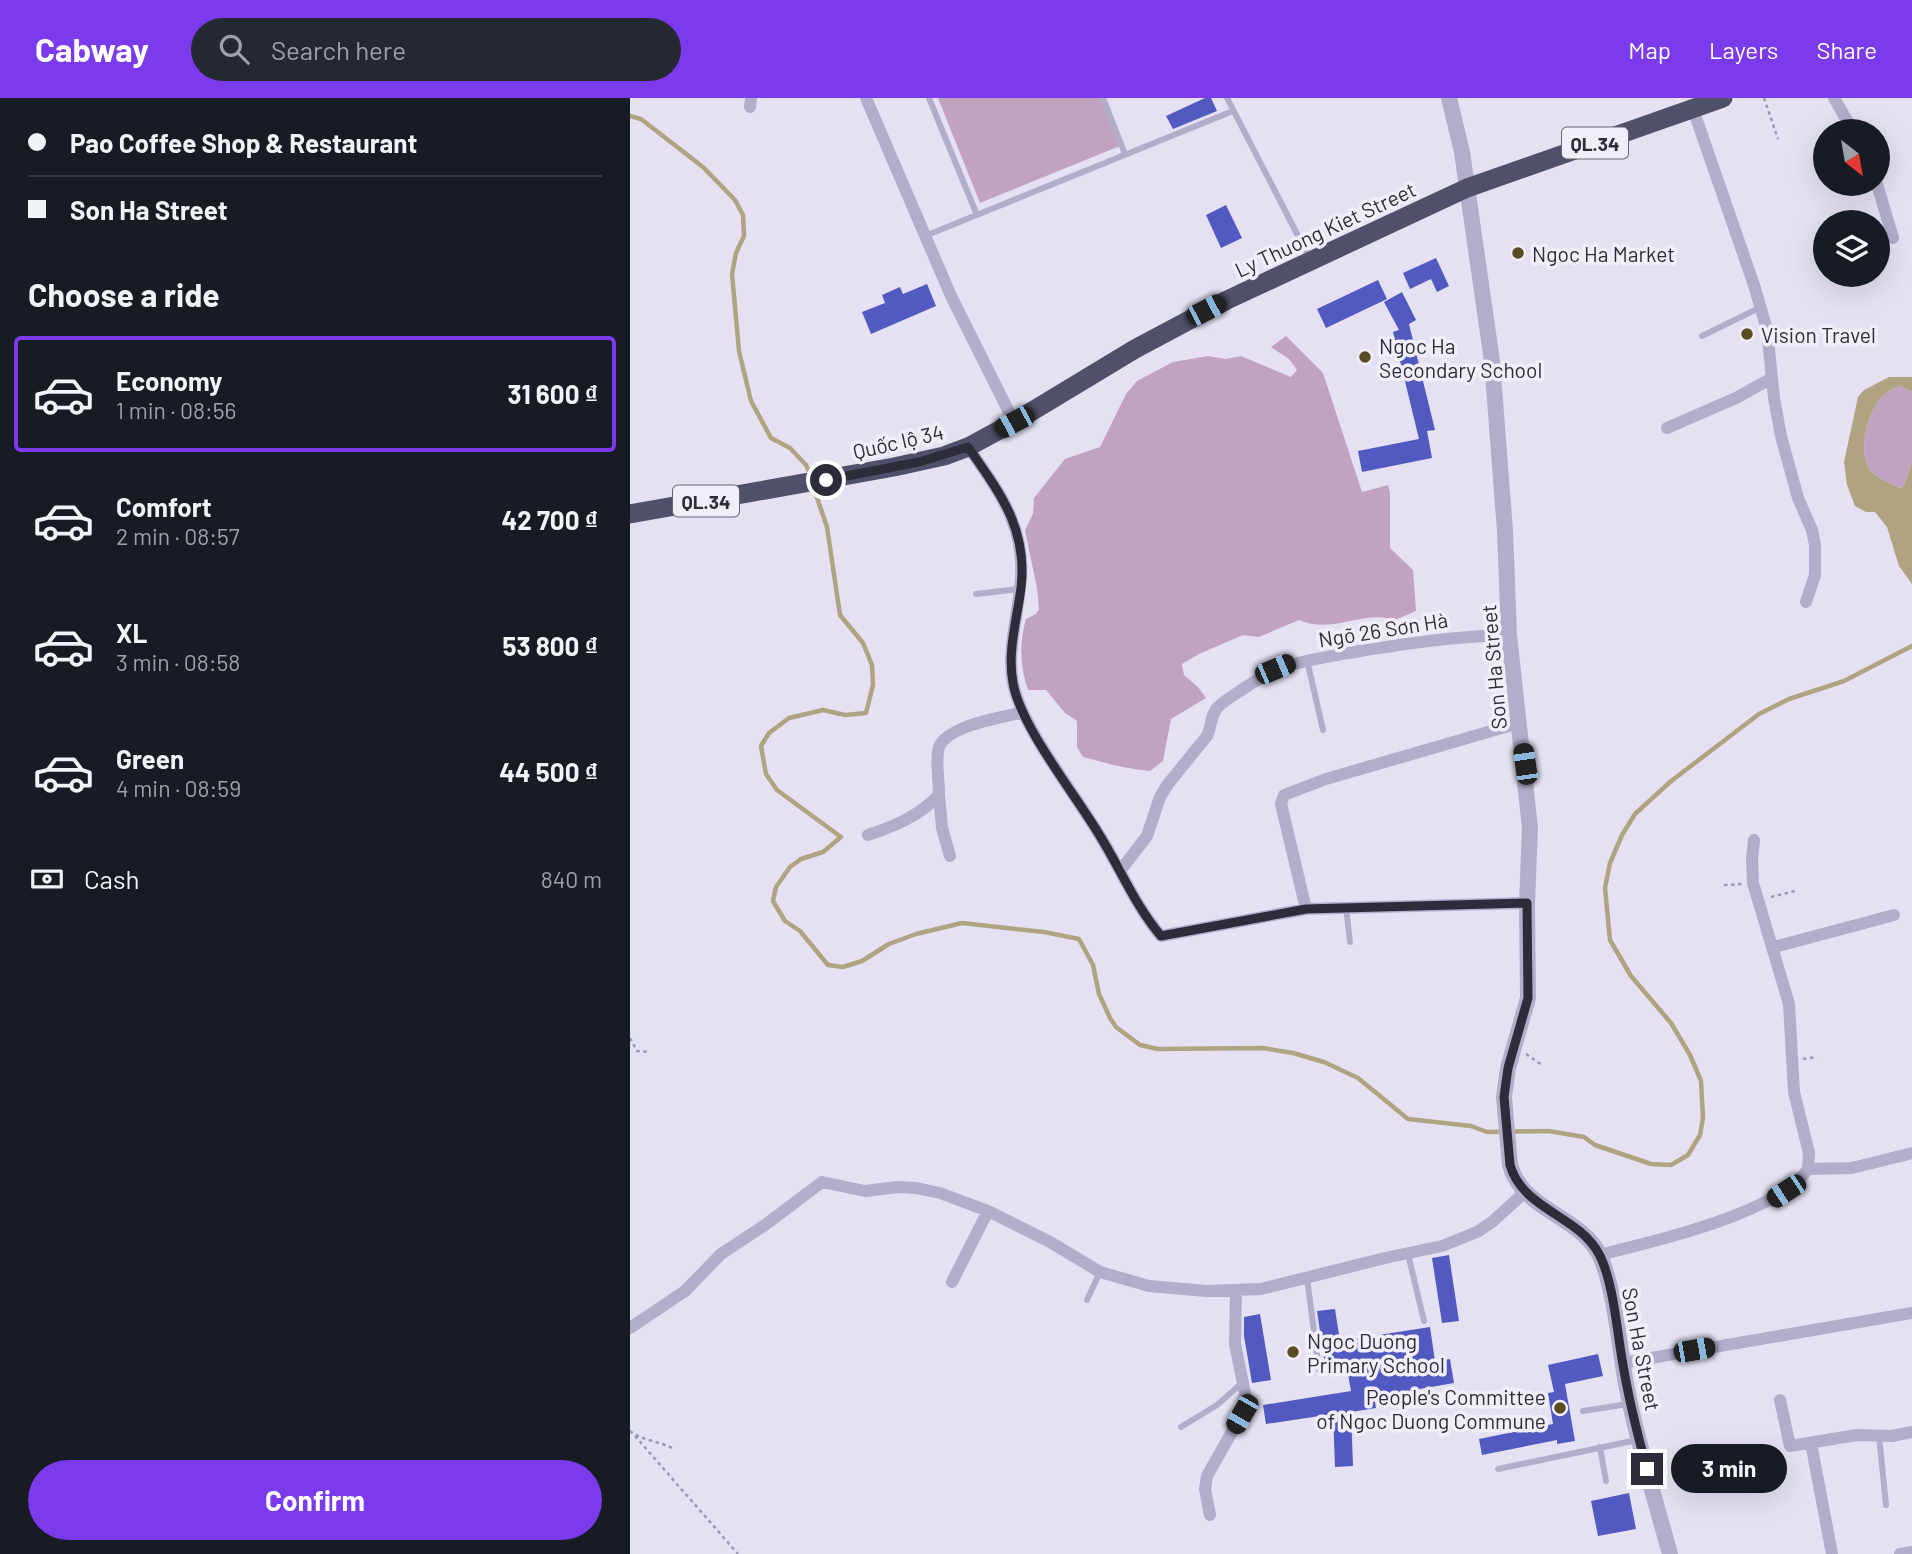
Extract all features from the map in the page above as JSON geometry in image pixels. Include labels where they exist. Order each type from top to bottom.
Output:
[{"type":"highway","name":"Ly Thuong Kiet Street","points":[[968,447],[1174,327],[1467,188],[1723,98]]},
{"type":"highway","name":"Quốc lộ 34","points":[[630,514],[919,462],[968,447]]},
{"type":"street","points":[[866,98],[951,296],[1014,422]]},
{"type":"street","name":"Son Ha Street","points":[[1449,98],[1460,142],[1492,361],[1505,531],[1509,635],[1530,828],[1527,903],[1528,998],[1505,1083],[1504,1110],[1510,1165],[1513,1176],[1524,1193],[1580,1232],[1599,1255],[1608,1283],[1630,1404],[1670,1554]]},
{"type":"street","points":[[1834,98],[1846,119]]},
{"type":"street","points":[[1693,109],[1761,307],[1770,349],[1774,398],[1784,449],[1815,545],[1815,575],[1806,602]]},
{"type":"street","points":[[1881,196],[1894,238]]},
{"type":"street","points":[[1667,428],[1747,392],[1772,377]]},
{"type":"street","points":[[968,447],[996,487],[1015,525],[1021,557],[1012,670],[1016,694],[1023,712],[1161,936],[1306,909],[1527,903]]},
{"type":"street","name":"Ngõ 26 Sơn Hà","points":[[1121,871],[1147,836],[1160,797],[1168,784],[1207,736],[1212,714],[1217,707],[1256,680],[1275,669],[1307,660],[1408,642],[1458,636],[1509,635]]},
{"type":"street","points":[[950,856],[942,828],[939,794],[938,750],[944,738],[958,729],[1023,712]]},
{"type":"street","points":[[1306,909],[1280,804],[1284,795],[1337,775],[1519,723]]},
{"type":"street","points":[[868,835],[922,811],[939,794]]},
{"type":"street","points":[[1599,1255],[1665,1239],[1759,1205],[1786,1191],[1808,1169],[1809,1153],[1794,1092],[1789,1004],[1753,883],[1754,840]]},
{"type":"street","points":[[1774,947],[1894,915]]},
{"type":"street","points":[[1808,1169],[1852,1168],[1912,1153]]},
{"type":"street","points":[[630,1328],[685,1291],[721,1254],[822,1182],[865,1191],[898,1186],[916,1188],[965,1200],[1050,1242],[1100,1272],[1149,1286],[1236,1291],[1261,1289],[1442,1246],[1477,1233],[1524,1193]]},
{"type":"street","points":[[952,1282],[988,1211]]},
{"type":"street","points":[[1210,1515],[1205,1489],[1207,1476],[1242,1414],[1246,1398],[1236,1345],[1236,1291]]},
{"type":"street","points":[[1622,1363],[1912,1313]]},
{"type":"street","points":[[1780,1399],[1788,1444],[1793,1446],[1857,1435],[1879,1436],[1912,1432]]},
{"type":"street","points":[[1811,1443],[1832,1554]]},
{"type":"street","points":[[1900,1554],[1912,1552]]},
{"type":"lane","points":[[929,98],[977,215]]},
{"type":"lane","points":[[1103,98],[1125,154]]},
{"type":"lane","points":[[1227,98],[1311,261]]},
{"type":"lane","points":[[925,236],[1233,111]]},
{"type":"lane","points":[[1702,336],[1761,307]]},
{"type":"lane","points":[[976,594],[1020,589]]},
{"type":"lane","points":[[1307,660],[1323,730]]},
{"type":"lane","points":[[1346,907],[1350,942]]},
{"type":"lane","points":[[1408,1254],[1424,1321]]},
{"type":"lane","points":[[1087,1300],[1100,1272]]},
{"type":"lane","points":[[1307,1278],[1319,1370]]},
{"type":"lane","points":[[1181,1427],[1217,1405],[1243,1381]]},
{"type":"lane","points":[[1583,1411],[1630,1404]]},
{"type":"lane","points":[[1879,1436],[1886,1505]]},
{"type":"lane","points":[[1498,1468],[1639,1439]]},
{"type":"lane","points":[[1601,1447],[1606,1481]]},
{"type":"path","points":[[1763,98],[1779,139]]},
{"type":"path","points":[[1724,885],[1753,883]]},
{"type":"path","points":[[1759,901],[1795,891]]},
{"type":"path","points":[[630,1038],[637,1051],[650,1052]]},
{"type":"path","points":[[1512,1053],[1530,1055],[1542,1065]]},
{"type":"path","points":[[630,1431],[738,1554]]},
{"type":"path","points":[[635,1436],[672,1448]]},
{"type":"shaded area","points":[[938,98],[1101,98],[1120,146],[980,203]]},
{"type":"shaded area","points":[[1286,336],[1323,373],[1362,492],[1388,485],[1390,548],[1413,570],[1416,611],[1395,620],[1371,617],[1324,625],[1299,620],[1259,637],[1243,635],[1199,654],[1182,664],[1184,675],[1206,698],[1171,719],[1163,761],[1150,771],[1083,757],[1077,747],[1077,721],[1065,713],[1046,690],[1028,690],[1023,673],[1021,646],[1026,619],[1036,614],[1039,609],[1025,530],[1033,514],[1034,498],[1065,459],[1100,447],[1126,394],[1137,381],[1173,362],[1208,356],[1226,359],[1241,356],[1291,377],[1297,370],[1289,359],[1271,347]]},
{"type":"shaded area","points":[[1889,377],[1912,377],[1912,392],[1900,386],[1888,391],[1879,401],[1869,420],[1864,453],[1874,474],[1900,488],[1904,486],[1912,461],[1912,584],[1899,566],[1887,527],[1875,512],[1866,512],[1855,506],[1847,485],[1844,462],[1858,397],[1864,390]]},
{"type":"shaded area","points":[[1900,386],[1912,392],[1912,461],[1904,486],[1900,488],[1871,471],[1864,453],[1864,442],[1869,420],[1879,401],[1888,391]]},
{"type":"building","points":[[1205,98],[1211,98],[1217,111],[1173,129],[1166,116]]},
{"type":"building","points":[[1226,205],[1242,238],[1221,248],[1206,215]]},
{"type":"building","points":[[1436,258],[1449,286],[1437,292],[1431,279],[1410,289],[1403,273]]},
{"type":"building","points":[[1378,280],[1387,299],[1326,328],[1317,309]]},
{"type":"building","points":[[927,284],[936,306],[871,334],[862,312],[885,303],[882,295],[900,287],[903,294]]},
{"type":"building","points":[[1402,292],[1416,320],[1409,324],[1435,430],[1427,431],[1432,458],[1362,472],[1358,451],[1419,439],[1393,332],[1399,330],[1384,302]]},
{"type":"building","points":[[1449,1255],[1459,1321],[1442,1323],[1432,1258]]},
{"type":"building","points":[[1335,1309],[1340,1341],[1430,1327],[1435,1361],[1450,1359],[1454,1383],[1374,1397],[1376,1408],[1351,1412],[1353,1466],[1335,1467],[1333,1414],[1266,1424],[1263,1405],[1351,1391],[1347,1368],[1326,1372],[1317,1311]]},
{"type":"building","points":[[1260,1314],[1271,1380],[1252,1383],[1244,1336],[1244,1317]]},
{"type":"building","points":[[1598,1354],[1603,1376],[1565,1384],[1575,1441],[1557,1444],[1557,1440],[1482,1455],[1479,1439],[1553,1424],[1548,1393],[1554,1392],[1548,1365]]},
{"type":"building","points":[[1629,1493],[1636,1529],[1598,1536],[1591,1501]]},
{"type":"waterway","points":[[630,116],[641,119],[703,167],[735,200],[743,215],[744,236],[736,253],[732,274],[739,351],[751,401],[771,438],[790,448],[806,465],[811,477]]},
{"type":"waterway","points":[[813,486],[827,527],[840,615],[863,643],[872,665],[873,685],[866,713],[845,715],[823,710],[789,718],[769,733],[761,746],[766,774],[777,790],[841,837],[823,852],[801,859],[790,867],[776,887],[773,901],[785,921],[800,931],[828,965],[843,967],[862,961],[889,944],[916,934],[962,923],[1044,932],[1079,939],[1093,965],[1099,994],[1110,1018],[1116,1027],[1140,1045],[1158,1049],[1263,1048],[1293,1053],[1324,1062],[1358,1078],[1408,1119],[1471,1126],[1487,1132],[1549,1131],[1584,1137],[1595,1145],[1651,1164],[1671,1165],[1688,1155],[1700,1135],[1703,1118],[1701,1081],[1690,1055],[1671,1023],[1631,976],[1610,940],[1605,888],[1610,863],[1622,835],[1635,814],[1670,782],[1759,714],[1789,699],[1844,681],[1912,646]]},
{"type":"place","name":"Ngoc Ha Market","points":[[1518,253]]},
{"type":"place","name":"Vision Travel","points":[[1747,334]]},
{"type":"place","name":"Ngoc Ha Secondary School","points":[[1365,357]]},
{"type":"place","name":"Ngoc Duong Primary School","points":[[1293,1352]]},
{"type":"place","name":"People's Committee of Ngoc Duong Commune","points":[[1560,1408]]},
{"type":"route","points":[[826,480],[919,462],[968,447],[996,487],[1015,525],[1022,572],[1014,627],[1012,670],[1016,694],[1023,712],[1161,936],[1168,937],[1280,912],[1306,909],[1527,903],[1528,998],[1508,1068],[1504,1097],[1510,1165],[1513,1176],[1524,1193],[1580,1232],[1599,1255],[1605,1269],[1630,1404],[1647,1469]]}]
